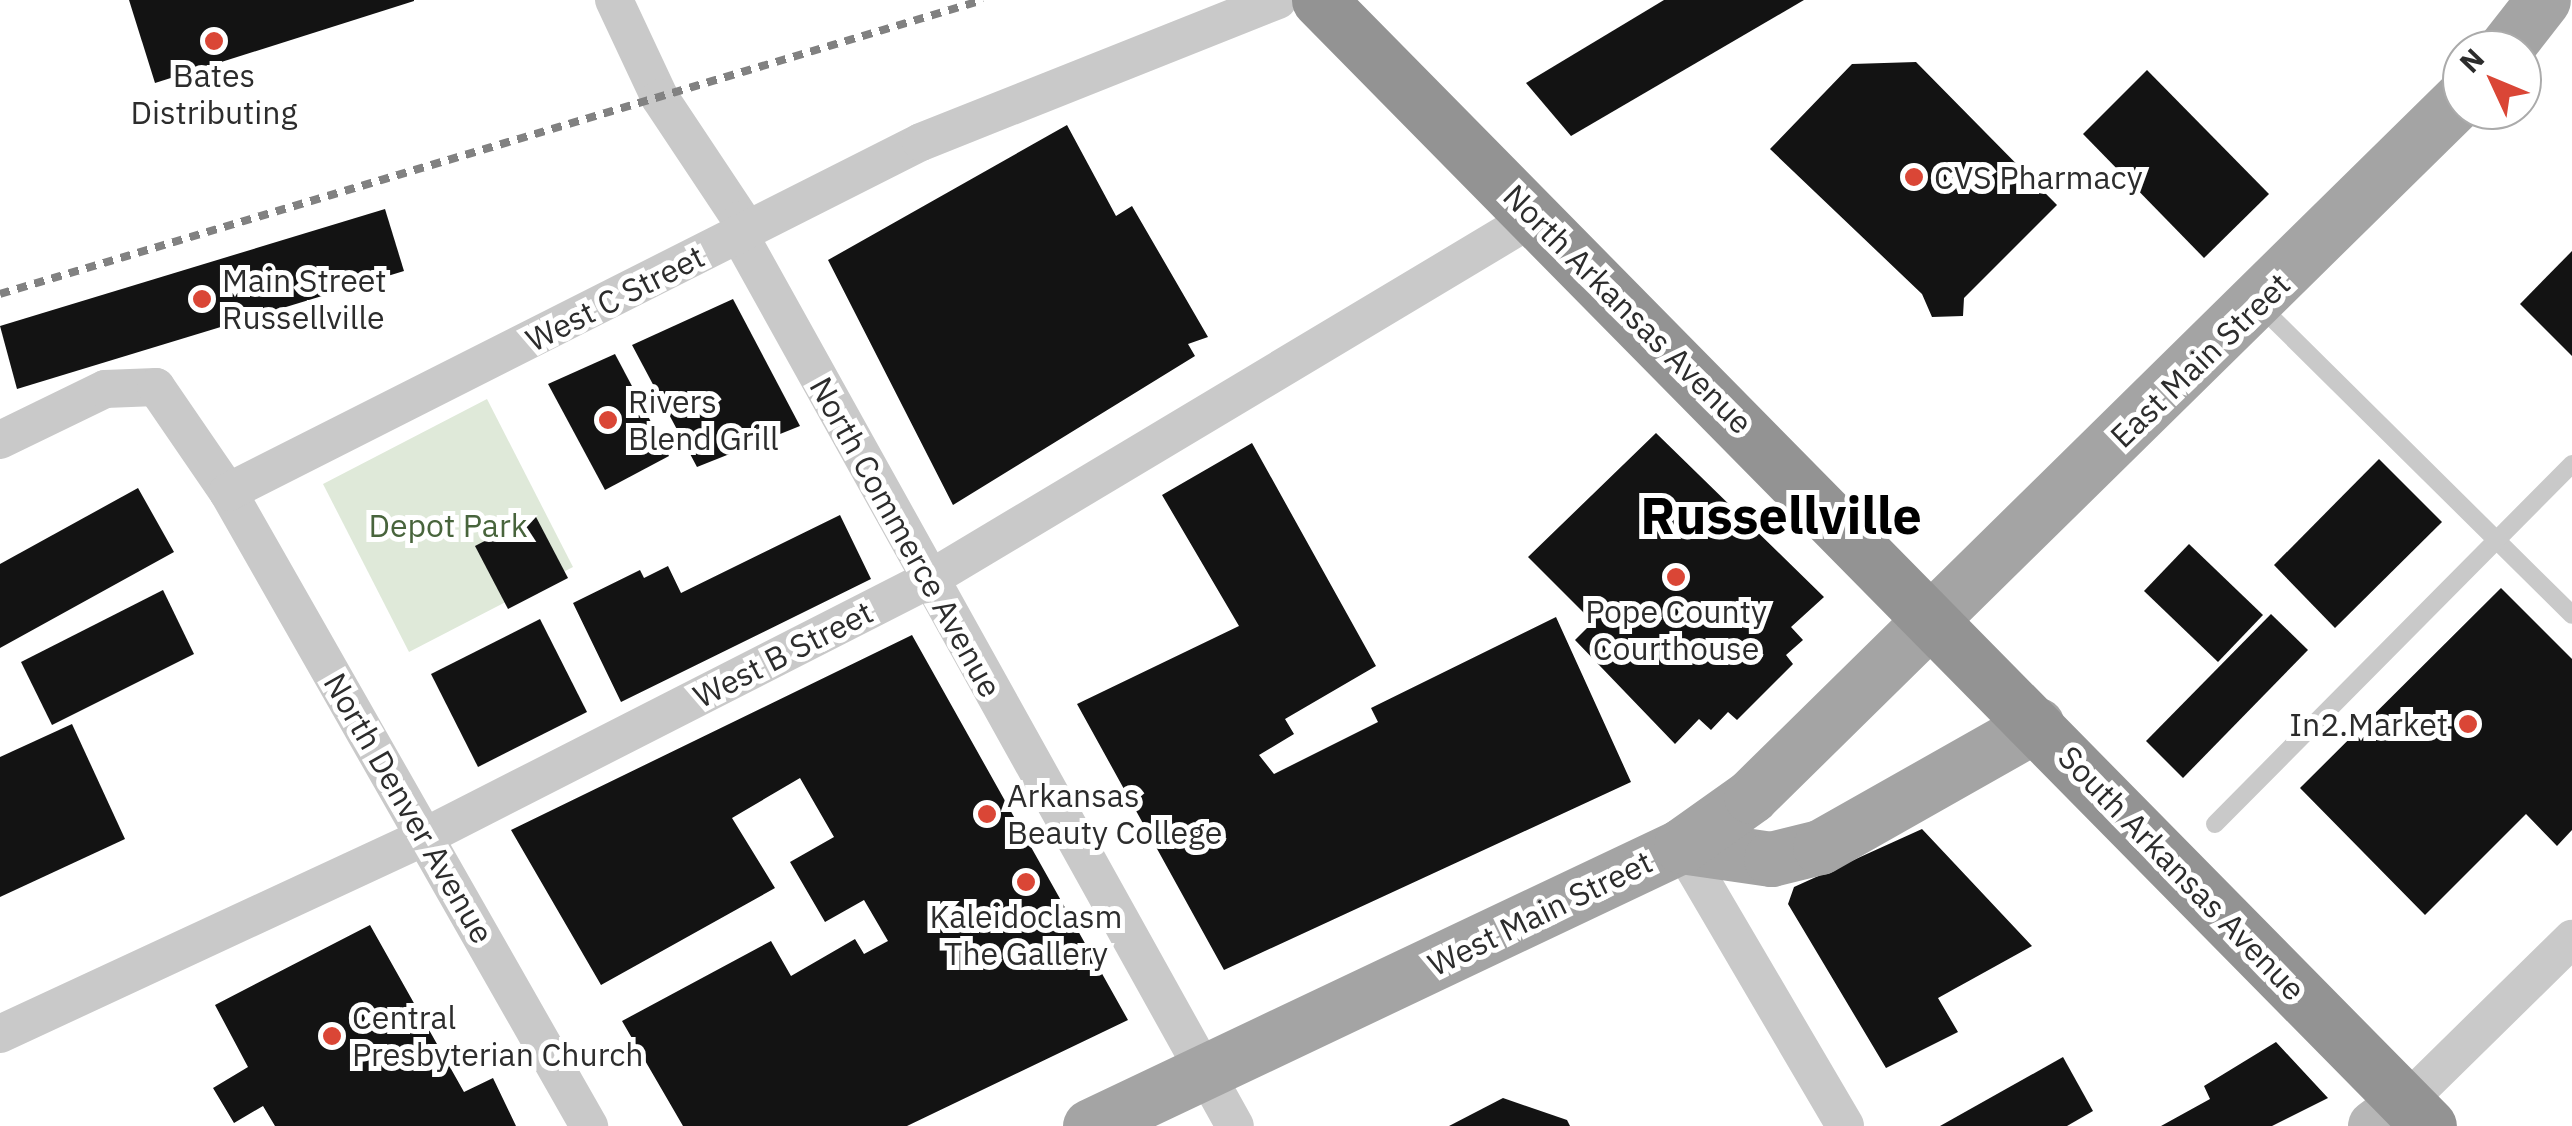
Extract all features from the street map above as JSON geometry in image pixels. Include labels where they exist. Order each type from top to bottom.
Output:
[{"type":"highway","name":"North Arkansas Avenue","points":[[1319,0],[1935,620]]},
{"type":"highway","name":"South Arkansas Avenue","points":[[1935,620],[2037,724],[2403,1118]]},
{"type":"main road","points":[[2520,30],[2543,0]]},
{"type":"main road","name":"East Main Street","points":[[1935,620],[2442,117]]},
{"type":"main road","name":"West Main Street","points":[[1090,1126],[1681,846],[1751,796],[1935,620]]},
{"type":"main road","points":[[1681,846],[1771,858],[1820,847],[2037,724]]},
{"type":"street","name":"North Commerce Avenue","points":[[614,0],[660,98],[741,220],[740,236],[928,580],[1236,1126]]},
{"type":"street","name":"West C Street","points":[[228,492],[921,142],[1278,0]]},
{"type":"street","name":"West B Street","points":[[0,1034],[426,836],[928,580],[1536,216]]},
{"type":"street","points":[[0,440],[104,389],[156,387],[228,492]]},
{"type":"street","name":"North Denver Avenue","points":[[228,492],[589,1126]]},
{"type":"street","points":[[1681,846],[1844,1126]]},
{"type":"street","points":[[2403,1118],[2572,939]]},
{"type":"lane","points":[[2257,303],[2572,615]]},
{"type":"lane","points":[[2215,824],[2572,464]]},
{"type":"green space","name":"Depot Park","points":[[487,399],[573,567],[409,652],[323,484]]},
{"type":"building","name":"Bates Distributing","points":[[129,0],[414,0],[414,1],[155,83]]},
{"type":"building","points":[[1664,0],[1804,0],[1571,136],[1526,83]]},
{"type":"building","name":"CVS Pharmacy","points":[[1916,62],[2057,205],[1964,298],[1963,316],[1932,317],[1922,294],[1770,149],[1852,64]]},
{"type":"building","points":[[2147,70],[2269,194],[2204,258],[2083,134]]},
{"type":"building","points":[[1067,125],[1116,216],[1132,206],[1208,337],[1188,344],[1195,356],[953,505],[828,260]]},
{"type":"building","name":"Main Street Russellville","points":[[385,209],[404,271],[17,389],[0,326]]},
{"type":"building","points":[[2572,251],[2572,356],[2520,304]]},
{"type":"building","points":[[733,299],[800,426],[697,467],[632,345]]},
{"type":"building","name":"Rivers Blend Grill","points":[[615,354],[669,456],[605,490],[548,384]]},
{"type":"building","name":"Pope County Courthouse","points":[[1656,433],[1824,597],[1791,627],[1803,640],[1786,655],[1793,664],[1737,720],[1728,712],[1711,730],[1699,719],[1675,744],[1575,640],[1593,622],[1528,557]]},
{"type":"building","points":[[1252,443],[1376,666],[1285,719],[1294,734],[1259,755],[1274,774],[1378,722],[1371,708],[1556,617],[1631,782],[1224,970],[1077,704],[1239,626],[1162,495]]},
{"type":"building","points":[[2379,459],[2442,522],[2335,628],[2274,565]]},
{"type":"building","points":[[138,488],[174,552],[0,648],[0,564]]},
{"type":"building","points":[[535,515],[568,578],[508,609],[475,546]]},
{"type":"building","points":[[840,515],[871,579],[621,702],[573,603],[640,570],[644,578],[668,566],[681,593]]},
{"type":"building","points":[[2189,544],[2263,615],[2218,662],[2144,591]]},
{"type":"building","name":"In2.Market","points":[[2501,588],[2572,659],[2572,830],[2557,846],[2526,814],[2425,915],[2300,788]]},
{"type":"building","points":[[163,590],[194,654],[52,725],[21,662]]},
{"type":"building","points":[[2271,614],[2308,650],[2183,778],[2146,741]]},
{"type":"building","points":[[540,619],[587,712],[478,767],[431,674]]},
{"type":"building","points":[[912,635],[1128,1020],[907,1126],[683,1126],[622,1021],[771,941],[791,976],[855,939],[864,954],[888,941],[864,900],[825,922],[790,862],[834,837],[800,778],[732,818],[775,888],[601,985],[511,830]]},
{"type":"building","points":[[72,724],[125,839],[0,897],[0,757]]},
{"type":"building","points":[[1922,829],[2032,946],[1938,998],[1958,1032],[1886,1068],[1788,904],[1794,887]]},
{"type":"building","name":"Central Presbyterian Church","points":[[370,925],[464,1092],[493,1078],[516,1126],[275,1126],[263,1106],[234,1123],[213,1088],[248,1067],[215,1005]]},
{"type":"building","points":[[2276,1042],[2328,1098],[2272,1126],[2161,1126],[2210,1099],[2204,1086]]},
{"type":"building","points":[[2063,1057],[2093,1111],[2067,1126],[1940,1126]]},
{"type":"building","points":[[1503,1098],[1567,1120],[1570,1126],[1449,1126]]},
{"type":"railway","points":[[0,294],[983,0]]},
{"type":"place","name":"Bates Distributing","points":[[214,41]]},
{"type":"place","name":"CVS Pharmacy","points":[[1914,177]]},
{"type":"place","name":"Main Street Russellville","points":[[202,299]]},
{"type":"place","name":"Rivers Blend Grill","points":[[608,420]]},
{"type":"place","name":"Pope County Courthouse","points":[[1676,577]]},
{"type":"place","name":"In2.Market","points":[[2468,724]]},
{"type":"place","name":"Arkansas Beauty College","points":[[987,814]]},
{"type":"place","name":"Kaleidoclasm The Gallery","points":[[1026,882]]},
{"type":"place","name":"Central Presbyterian Church","points":[[332,1036]]},
{"type":"district","name":"Russellville","points":[[1781,515]]}]
